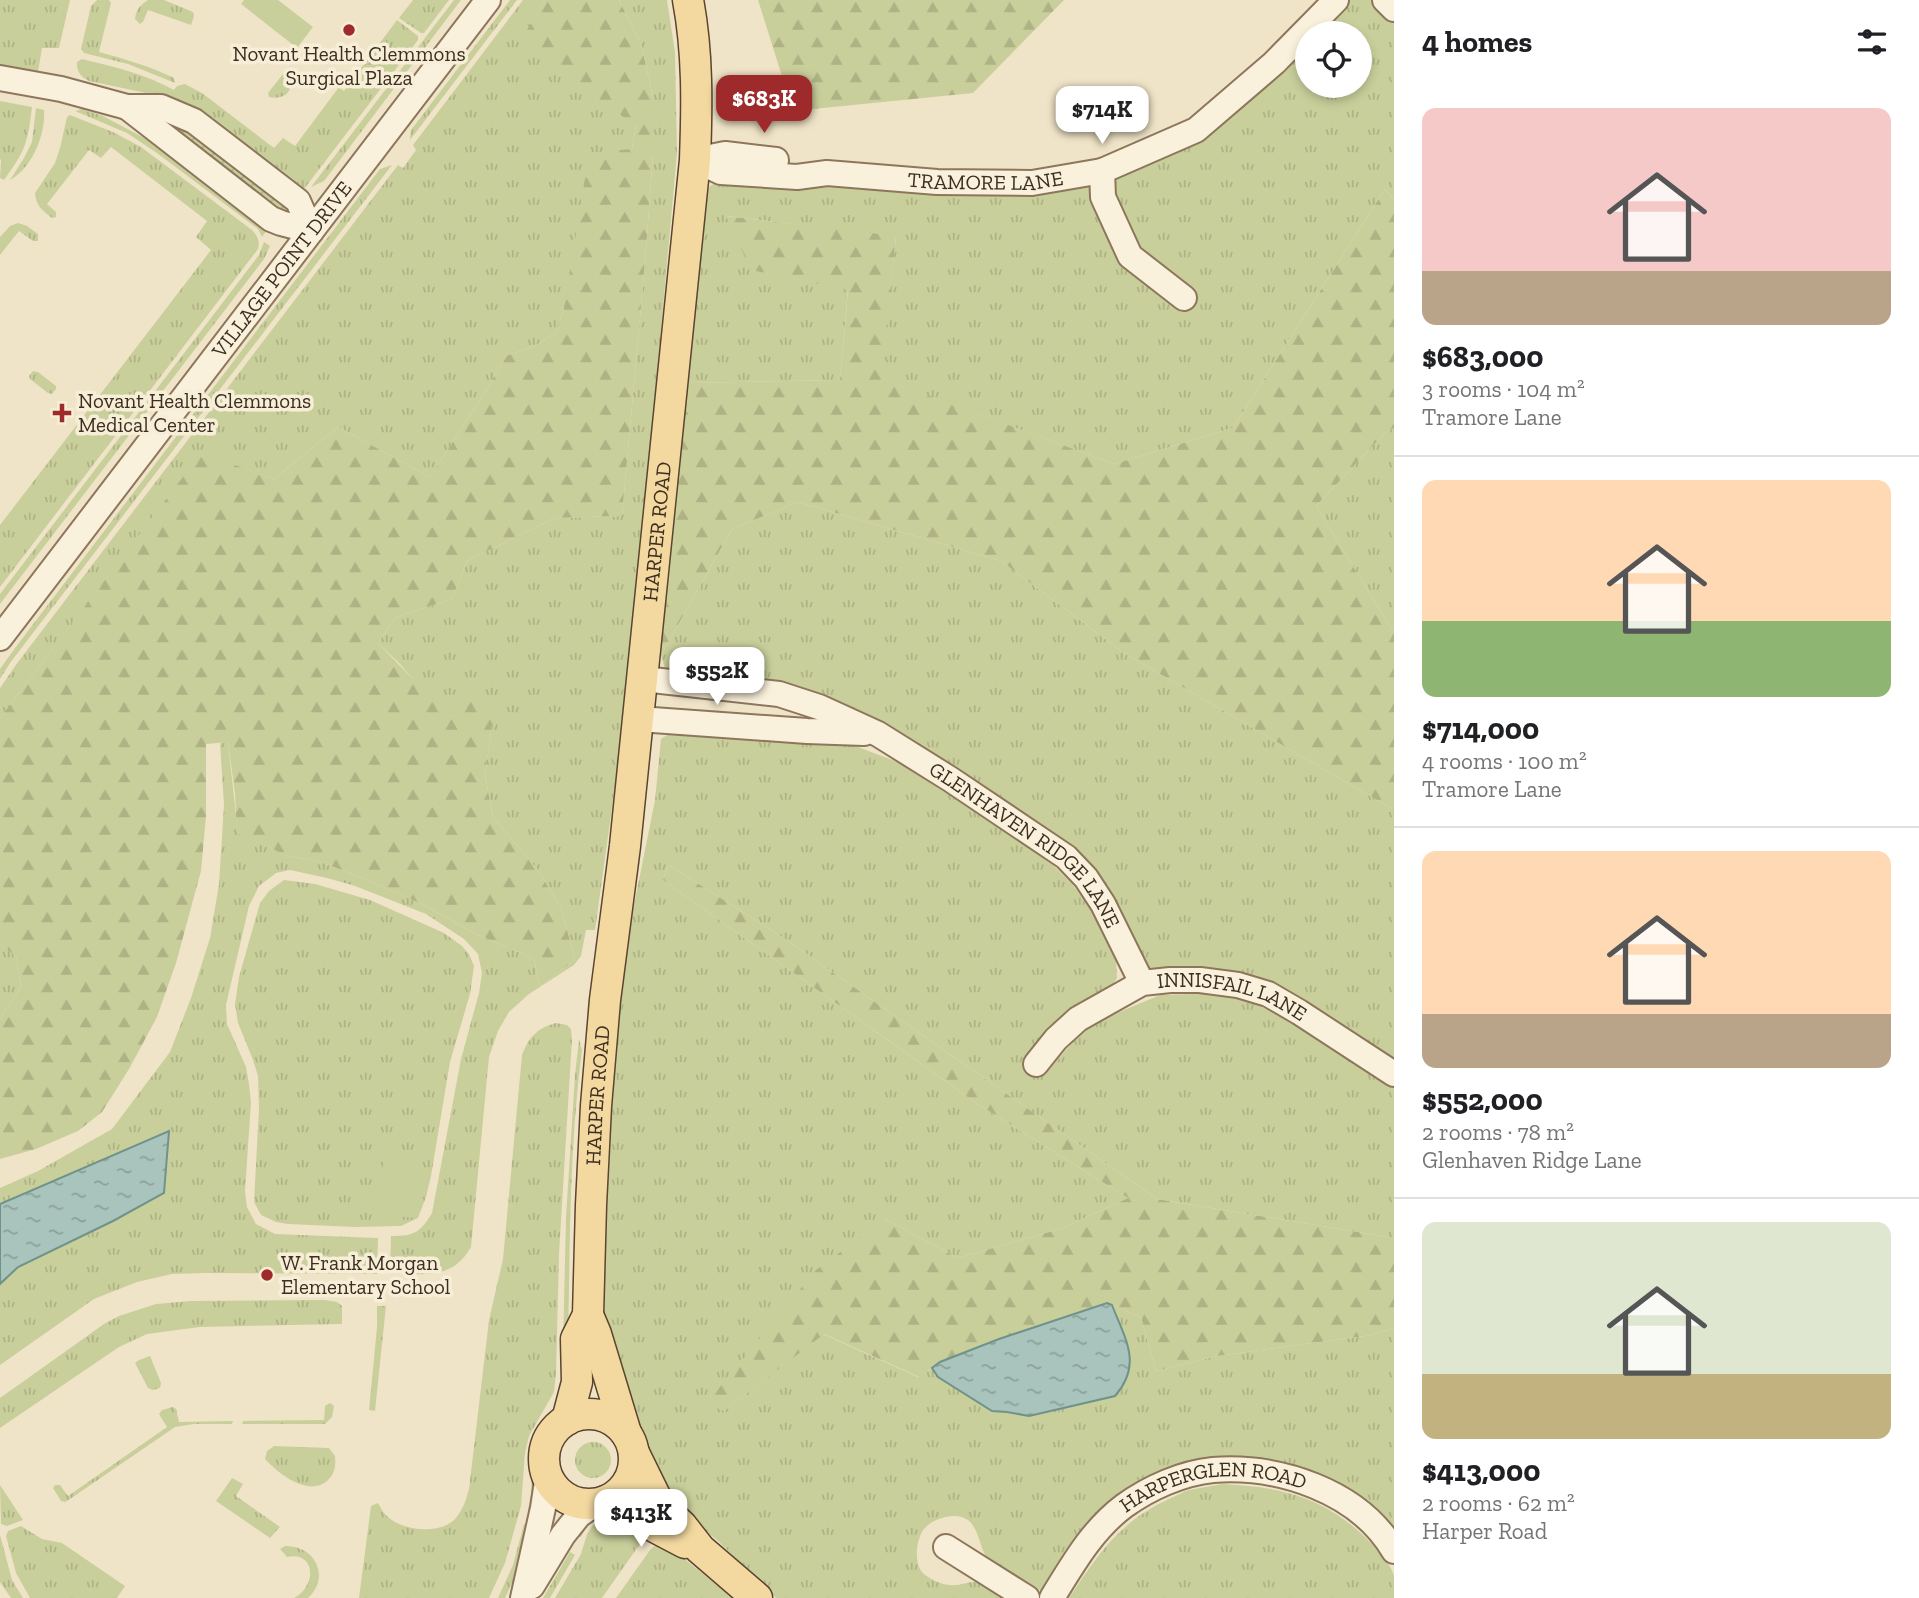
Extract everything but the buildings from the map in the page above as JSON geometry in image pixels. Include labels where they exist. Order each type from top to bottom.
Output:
[{"type":"main road","name":"HARPER ROAD","points":[[688,0],[695,49],[695,160],[639,719],[605,1000],[590,1205],[588,1315],[630,1443],[659,1504],[682,1526],[700,1549],[757,1598]]},
{"type":"main road","name":"HARPER ROAD","points":[[567,1420],[577,1382],[576,1339],[588,1315]]},
{"type":"main road","points":[[579,1415],[605,1417],[617,1423],[630,1443],[634,1465],[631,1477],[615,1495],[600,1502],[583,1503],[562,1494],[552,1484],[545,1463],[545,1450],[557,1428],[567,1420],[579,1415]]},
{"type":"main road","name":"HARPER ROAD","points":[[600,1502],[700,1549]]},
{"type":"street","name":"VILLAGE POINT DRIVE","points":[[0,638],[487,0]]},
{"type":"street","name":"TRAMORE LANE","points":[[695,160],[721,172],[797,177],[827,173],[937,182],[1032,183],[1102,171],[1196,130],[1274,63],[1336,0]]},
{"type":"street","points":[[1385,0],[1394,9]]},
{"type":"street","points":[[0,78],[61,89],[127,107],[162,107],[194,121],[298,201],[311,231]]},
{"type":"street","points":[[1102,171],[1103,197],[1130,256],[1184,298]]},
{"type":"street","name":"GLENHAVEN RIDGE LANE","points":[[643,679],[779,694],[819,707],[878,734],[1066,858],[1086,878],[1103,904],[1142,983]]},
{"type":"street","points":[[738,727],[742,691]]},
{"type":"street","name":"GLENHAVEN RIDGE LANE","points":[[639,719],[878,734]]},
{"type":"street","name":"INNISFAIL LANE","points":[[1036,1064],[1056,1038],[1078,1019],[1108,1000],[1142,983],[1200,980],[1238,985],[1268,994],[1394,1074]]},
{"type":"street","name":"HARPERGLEN ROAD","points":[[1052,1598],[1083,1549],[1101,1527],[1124,1506],[1151,1489],[1210,1470],[1273,1474],[1331,1493],[1386,1537],[1394,1551]]},
{"type":"street","points":[[524,1598],[548,1475]]},
{"type":"street","points":[[524,1598],[571,1525],[579,1515],[600,1502]]},
{"type":"street","points":[[946,1547],[1027,1598]]},
{"type":"green space","points":[[0,0],[70,0],[59,48],[42,48],[38,72],[0,65]]},
{"type":"green space","points":[[97,0],[109,0],[111,3],[99,52],[155,70],[174,78],[175,83],[128,64],[84,53],[81,49],[91,6]]},
{"type":"green space","points":[[148,0],[164,0],[193,12],[191,25],[148,10],[140,24],[135,19],[136,13]]},
{"type":"green space","points":[[244,0],[278,0],[313,27],[297,48],[241,4]]},
{"type":"green space","points":[[413,0],[449,0],[424,33],[421,33],[399,18]]},
{"type":"green space","points":[[454,0],[461,0],[324,181],[311,187]]},
{"type":"green space","points":[[510,0],[517,0],[410,140],[411,130]]},
{"type":"green space","points":[[523,0],[545,0],[520,43],[636,125],[632,149],[564,308],[557,331],[535,346],[506,356],[430,477],[338,427],[274,479],[201,454],[0,718],[0,688],[18,662],[398,165],[403,168],[416,150],[413,145]]},
{"type":"green space","points":[[545,0],[619,0],[641,44],[653,97],[653,155],[622,516],[554,518],[467,561],[452,599],[396,617],[378,643],[452,718],[467,692],[485,695],[492,725],[485,775],[493,817],[537,869],[561,907],[575,960],[541,986],[535,961],[519,952],[476,934],[424,905],[355,875],[318,861],[288,856],[237,833],[228,742],[206,744],[206,816],[201,871],[176,963],[157,1017],[102,1112],[78,1131],[36,1149],[0,1159],[0,1019],[21,987],[16,957],[0,943],[0,718],[201,453],[274,479],[338,427],[430,477],[506,356],[535,346],[557,331],[564,308],[589,153],[632,149],[636,126],[519,43]]},
{"type":"green space","points":[[619,0],[667,0],[675,52],[677,153],[644,518],[616,779],[595,930],[586,930],[581,956],[574,965],[529,994],[509,1012],[498,1031],[489,1057],[471,1247],[455,1266],[445,1270],[425,1274],[390,1273],[391,1236],[416,1232],[432,1213],[461,1059],[479,993],[482,973],[478,954],[464,939],[426,914],[327,878],[290,870],[276,873],[259,886],[249,906],[226,1005],[227,1024],[246,1067],[251,1102],[245,1191],[247,1207],[256,1224],[275,1234],[378,1238],[377,1274],[172,1274],[137,1282],[94,1299],[0,1365],[0,1284],[18,1267],[113,1221],[168,1131],[0,1204],[0,1188],[38,1171],[112,1129],[170,1052],[210,938],[219,884],[224,805],[220,743],[228,742],[238,833],[288,856],[318,861],[355,875],[422,904],[476,934],[519,952],[535,961],[541,986],[575,960],[561,907],[537,869],[493,817],[485,775],[492,725],[452,718],[426,695],[378,643],[396,617],[452,599],[467,561],[554,518],[622,516],[653,155],[653,97],[641,44]]},
{"type":"green space","points":[[758,0],[1064,0],[973,93],[793,111]]},
{"type":"green space","points":[[1347,0],[1377,0],[1394,17],[1394,200],[1385,189],[1233,428],[1114,464],[880,378],[896,237],[727,216],[752,270],[848,289],[840,380],[684,383],[705,200],[710,186],[721,180],[1115,177],[1295,49],[1295,98],[1372,98],[1372,21],[1325,21]]},
{"type":"green space","points":[[397,20],[418,36],[418,40],[304,189],[300,189],[168,101],[146,93],[89,81],[81,76],[77,68],[77,62],[82,59],[141,75],[174,90],[185,84],[202,93],[274,148],[283,138],[295,146],[339,87],[344,91]]},
{"type":"green space","points":[[283,74],[286,74],[291,84],[288,92],[280,97],[269,97],[268,93]]},
{"type":"green space","points":[[0,101],[32,107],[24,146],[4,180],[0,178]]},
{"type":"green space","points":[[36,108],[44,110],[40,140],[25,167],[10,180],[32,142]]},
{"type":"green space","points":[[82,109],[103,116],[148,140],[267,230],[262,237],[258,229],[157,153],[127,133],[75,111]]},
{"type":"green space","points":[[70,115],[113,132],[141,147],[252,230],[259,246],[0,587],[0,525],[211,250],[196,237],[207,221],[111,147],[101,158],[89,150],[47,204],[56,212],[56,217],[52,218],[42,210],[35,193],[55,163],[67,117]]},
{"type":"green space","points":[[156,117],[181,126],[288,204],[288,211],[284,213]]},
{"type":"green space","points":[[392,165],[0,679],[0,669],[15,648],[380,169]]},
{"type":"green space","points":[[1385,189],[1394,200],[1394,428],[1384,434],[1316,506],[1394,633],[1394,810],[1124,653],[1001,561],[798,502],[732,529],[661,655],[668,514],[684,383],[840,380],[848,290],[751,270],[726,216],[896,236],[881,378],[1114,464],[1233,428]]},
{"type":"green space","points":[[18,223],[38,234],[38,241],[33,241],[19,231],[0,255],[0,237],[10,226]]},
{"type":"green space","points":[[264,242],[270,246],[264,259],[0,604],[0,594],[259,255]]},
{"type":"green space","points":[[33,371],[56,386],[52,394],[30,379]]},
{"type":"green space","points":[[1394,428],[1394,633],[1316,506],[1384,434]]},
{"type":"green space","points":[[798,502],[1001,561],[1124,653],[1394,810],[1394,1062],[1312,1007],[1148,969],[1123,914],[1091,869],[917,746],[677,674],[665,668],[661,655],[732,529]]},
{"type":"green space","points":[[672,732],[853,745],[900,763],[1053,865],[1072,884],[1097,918],[1116,961],[1117,978],[1111,987],[1072,1009],[1027,1062],[1045,1075],[1081,1032],[1105,1018],[1160,995],[1223,993],[1277,1014],[1321,1039],[1394,1088],[1394,1238],[1157,1199],[785,939],[669,865],[663,880],[976,1103],[1128,1198],[1063,1228],[958,1258],[885,1219],[724,1411],[823,1334],[918,1377],[932,1368],[938,1377],[992,1411],[1029,1416],[1114,1396],[1123,1384],[1130,1362],[1129,1351],[1112,1305],[1141,1317],[1156,1371],[1217,1356],[1372,1335],[1394,1328],[1394,1534],[1343,1489],[1185,1468],[1046,1589],[1035,1591],[994,1566],[986,1557],[978,1535],[968,1520],[951,1516],[933,1522],[921,1533],[917,1552],[921,1570],[944,1584],[977,1583],[1002,1598],[776,1598],[717,1540],[678,1510],[645,1448],[607,1345],[600,1270],[608,1122],[628,935],[655,800],[661,739]]},
{"type":"green space","points":[[669,865],[785,939],[1157,1199],[1394,1238],[1394,1328],[1372,1335],[1217,1356],[1156,1371],[1141,1317],[1107,1303],[940,1362],[919,1377],[824,1334],[724,1411],[706,1404],[816,1270],[885,1219],[958,1258],[1063,1228],[1128,1198],[976,1103],[663,880]]},
{"type":"green space","points":[[284,880],[315,884],[370,900],[444,933],[462,946],[474,966],[470,994],[450,1062],[426,1197],[418,1218],[401,1226],[288,1224],[261,1215],[254,1202],[258,1076],[238,1023],[235,1004],[239,977],[260,903],[269,891]]},
{"type":"green space","points":[[0,943],[16,957],[21,987],[0,1019]]},
{"type":"green space","points":[[556,1023],[567,1025],[571,1029],[572,1039],[559,1254],[556,1374],[554,1392],[529,1436],[521,1506],[505,1563],[489,1598],[359,1598],[371,1506],[378,1503],[395,1522],[412,1528],[431,1529],[455,1519],[465,1501],[469,1489],[489,1320],[503,1259],[522,1055],[534,1034]]},
{"type":"green space","points":[[579,1039],[582,1050],[572,1161],[568,1347],[563,1345],[566,1217]]},
{"type":"green space","points":[[384,1152],[423,1155],[417,1218],[379,1215]]},
{"type":"green space","points":[[191,1301],[337,1302],[342,1306],[342,1324],[200,1327],[147,1334],[119,1347],[0,1428],[0,1398],[119,1316],[156,1304]]},
{"type":"green space","points":[[377,1306],[386,1306],[375,1411],[369,1410]]},
{"type":"green space","points":[[150,1356],[161,1383],[160,1388],[153,1390],[148,1388],[135,1363]]},
{"type":"green space","points":[[568,1360],[553,1419],[542,1433],[538,1446],[532,1512],[528,1510],[535,1440],[555,1407]]},
{"type":"green space","points":[[330,1403],[334,1406],[332,1417],[325,1424],[242,1424],[243,1421],[324,1420],[325,1406]]},
{"type":"green space","points":[[173,1407],[179,1422],[233,1421],[232,1424],[175,1427],[70,1499],[61,1501],[53,1488],[55,1485],[60,1485],[68,1496],[167,1427],[159,1414],[162,1410]]},
{"type":"green space","points":[[593,1442],[606,1447],[611,1460],[606,1473],[593,1478],[580,1473],[575,1460],[580,1447]]},
{"type":"green space","points":[[274,1446],[329,1448],[335,1456],[333,1473],[327,1481],[319,1485],[294,1482],[265,1459],[267,1451]]},
{"type":"green space","points":[[232,1478],[243,1484],[236,1496],[280,1527],[270,1538],[216,1501]]},
{"type":"green space","points":[[1222,1484],[1286,1492],[1339,1516],[1373,1545],[1388,1564],[1394,1576],[1394,1598],[1069,1598],[1100,1553],[1136,1518],[1189,1490]]},
{"type":"green space","points":[[0,1485],[23,1520],[7,1526],[1,1524]]},
{"type":"green space","points":[[596,1513],[649,1531],[602,1598],[555,1598],[581,1554],[587,1534],[593,1525],[611,1527],[612,1522],[596,1521],[587,1527],[581,1537],[574,1535]]},
{"type":"green space","points":[[524,1524],[529,1525],[518,1570],[505,1598],[498,1598],[513,1565]]},
{"type":"green space","points":[[21,1526],[42,1539],[62,1543],[125,1586],[117,1598],[30,1598],[16,1573],[6,1536],[8,1531]]},
{"type":"green space","points":[[0,1535],[12,1580],[23,1598],[11,1598],[0,1582]]},
{"type":"green space","points":[[661,1540],[733,1598],[616,1598],[650,1550]]},
{"type":"green space","points":[[285,1546],[304,1551],[312,1556],[316,1564],[318,1581],[308,1598],[294,1598],[302,1592],[310,1578],[308,1564],[303,1559],[287,1557],[280,1549]]},
{"type":"green space","points":[[570,1552],[575,1555],[550,1598],[543,1598]]},
{"type":"water","points":[[169,1131],[164,1193],[18,1267],[0,1284],[0,1204]]},
{"type":"water","points":[[1107,1303],[1112,1305],[1126,1340],[1130,1362],[1128,1373],[1115,1396],[1029,1416],[992,1411],[938,1377],[932,1368],[940,1362],[999,1339]]},
{"type":"place","name":"Novant Health Clemmons Surgical Plaza","points":[[349,30]]},
{"type":"place","name":"Novant Health Clemmons Medical Center","points":[[62,413]]},
{"type":"place","name":"W. Frank Morgan Elementary School","points":[[267,1275]]}]
